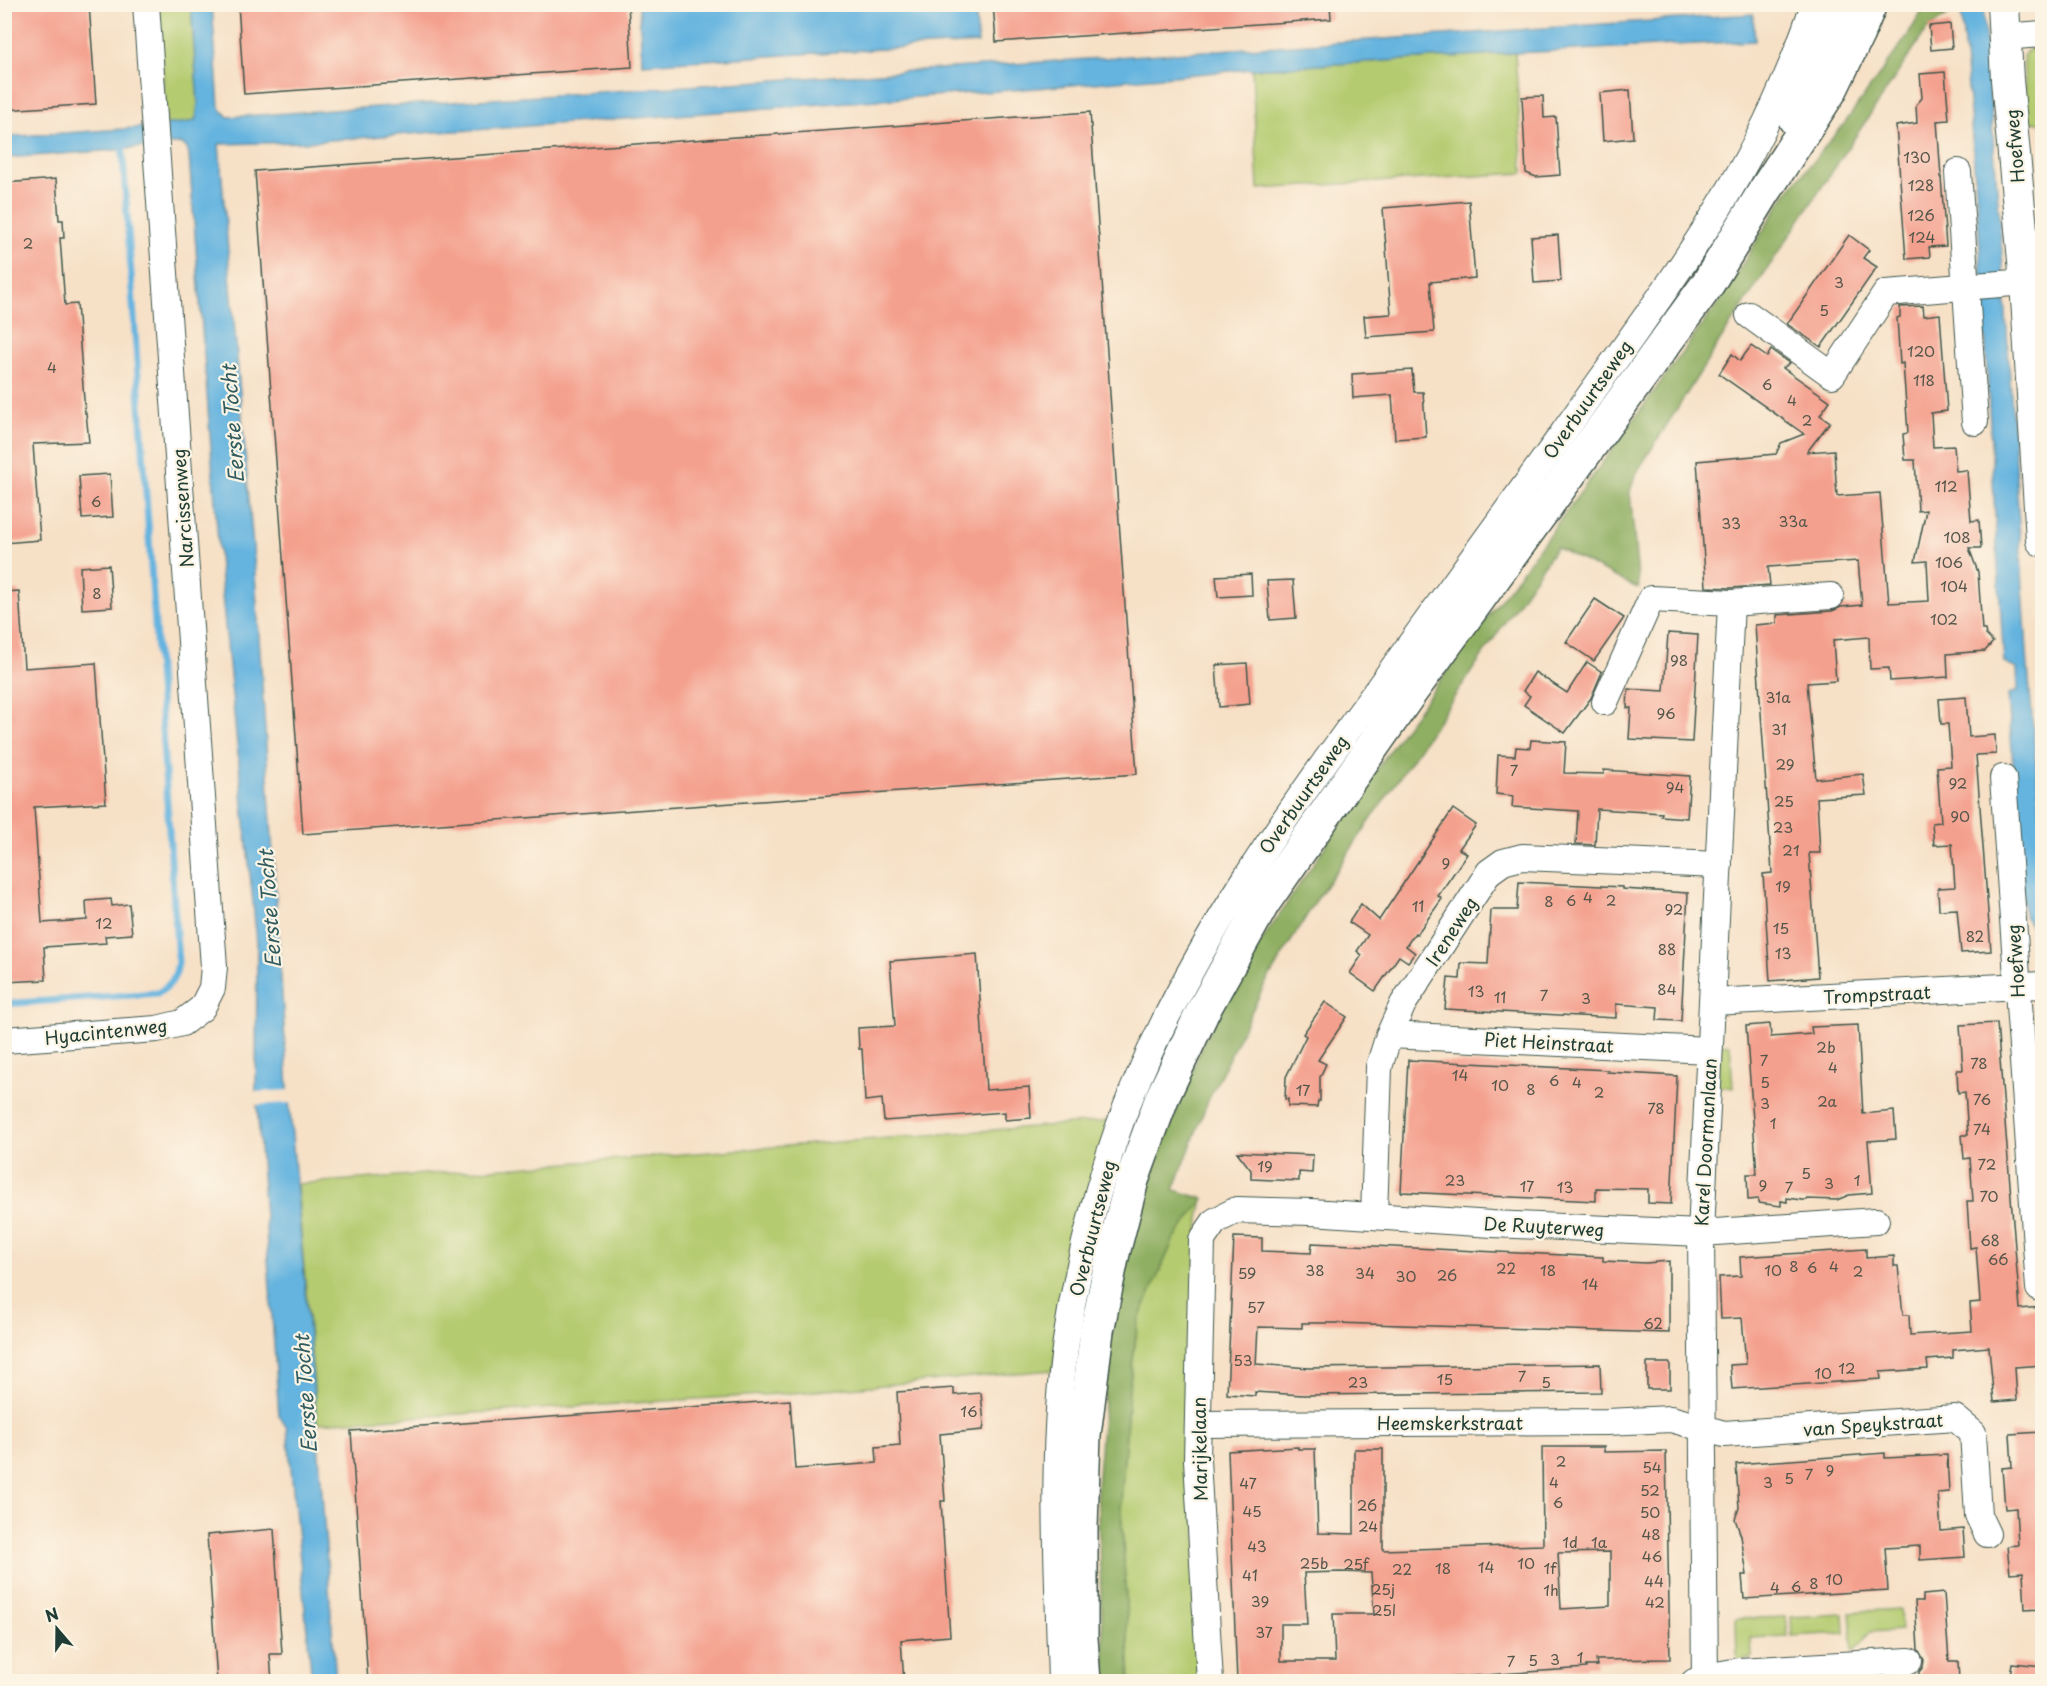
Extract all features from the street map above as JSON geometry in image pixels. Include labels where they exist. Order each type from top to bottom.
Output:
[{"type":"main road","name":"Overbuurtseweg","points":[[1764,192],[1808,87],[1837,4]]},
{"type":"main road","name":"Overbuurtseweg","points":[[1084,1682],[1081,1616],[1084,1435],[1097,1331],[1113,1253],[1132,1180],[1162,1098],[1203,1011],[1263,903],[1407,697],[1707,285],[1830,91],[1870,4]]},
{"type":"street","name":"Narcissenweg","points":[[146,4],[214,967],[212,988],[202,1008]]},
{"type":"street","name":"Overbuurtseweg","points":[[1061,1682],[1056,1505],[1060,1384],[1083,1252],[1106,1166],[1138,1077],[1187,977],[1243,880],[1321,767],[1676,274],[1728,192],[1768,119],[1814,4]]},
{"type":"street","name":"Hoefweg","points":[[2003,4],[2016,283],[2043,540]]},
{"type":"street","points":[[2004,37],[2043,34]]},
{"type":"street","points":[[1958,172],[1972,286],[1975,422]]},
{"type":"street","points":[[1749,315],[1832,375],[1886,293],[2016,283]]},
{"type":"street","points":[[1605,702],[1651,599],[1731,603],[1831,596]]},
{"type":"street","name":"Karel Doormanlaan","points":[[1702,1680],[1701,1233],[1731,603]]},
{"type":"street","name":"Hoefweg","points":[[2003,778],[2039,1288]]},
{"type":"street","name":"Ireneweg","points":[[1374,1216],[1379,1067],[1389,1035],[1403,1004],[1489,872],[1503,862],[1522,857],[1719,865]]},
{"type":"street","name":"Trompstraat","points":[[1712,1002],[2043,985]]},
{"type":"street","name":"Hyacintenweg","points":[[4,1040],[157,1029],[182,1023],[202,1008]]},
{"type":"street","name":"Piet Heinstraat","points":[[1389,1035],[1710,1050]]},
{"type":"street","name":"De Ruyterweg","points":[[1215,1221],[1237,1210],[1701,1233],[1876,1221]]},
{"type":"street","name":"Marijkelaan","points":[[1210,1682],[1197,1460],[1202,1240],[1215,1221]]},
{"type":"street","name":"van Speykstraat","points":[[1702,1428],[1724,1434],[1955,1418],[1973,1433],[1978,1515],[1987,1534]]},
{"type":"street","name":"Heemskerkstraat","points":[[1198,1424],[1607,1422],[1671,1419],[1702,1428]]},
{"type":"street","points":[[1702,1680],[1739,1671],[1909,1660]]},
{"type":"green space","points":[[158,5],[191,5],[198,103],[196,119],[191,122],[166,125]]},
{"type":"green space","points":[[1924,8],[1947,16],[1927,29],[1732,322],[1635,475],[1630,492],[1639,589],[1556,547],[1315,902],[1265,984],[1207,1103],[1174,1190],[1204,1199],[1174,1239],[1138,1321],[1129,1389],[1121,1502],[1130,1681],[1106,1682],[1097,1486],[1108,1353],[1123,1274],[1157,1162],[1204,1041],[1252,955],[1402,732],[1721,299],[1785,195],[1844,124],[1908,35]]},
{"type":"green space","points":[[2042,49],[2042,122],[2028,123],[2023,56],[2028,50]]},
{"type":"green space","points":[[1515,53],[1523,173],[1258,189],[1252,69]]},
{"type":"green space","points":[[1730,1044],[1733,1088],[1717,1086],[1720,1045]]},
{"type":"green space","points":[[1109,1121],[1052,1370],[793,1393],[317,1423],[297,1184]]},
{"type":"green space","points":[[1174,1190],[1203,1199],[1199,1218],[1193,1322],[1200,1681],[1130,1682],[1121,1502],[1129,1389],[1138,1321]]},
{"type":"green space","points":[[1900,1609],[1901,1630],[1870,1632],[1853,1653],[1850,1612]]},
{"type":"green space","points":[[1844,1614],[1845,1633],[1792,1636],[1791,1617]]},
{"type":"green space","points":[[1786,1617],[1788,1636],[1751,1638],[1752,1657],[1737,1661],[1736,1619]]},
{"type":"water","name":"Eerste Tocht","points":[[191,5],[212,5],[219,107],[228,117],[1753,14],[1755,41],[1252,69],[1037,88],[475,130],[305,142],[219,144],[254,559],[288,1088],[336,1681],[312,1681],[287,1428],[279,1415],[256,1090],[257,943],[222,595],[189,155],[187,148],[182,144],[169,144],[5,158],[5,137],[124,129],[191,122],[196,119],[198,103]]},
{"type":"water","points":[[639,5],[975,5],[978,43],[642,64]]},
{"type":"water","points":[[1960,5],[1983,5],[2003,267],[2028,668],[2041,824],[2042,929],[2034,930],[2024,916],[2008,695],[2018,690],[2017,669],[2004,663],[1980,251]]},
{"type":"water","points":[[2042,1035],[2042,1127],[2036,1049]]},
{"type":"pier","points":[[291,1090],[292,1103],[253,1105],[253,1092]]},
{"type":"building","points":[[4,4],[89,4],[96,104],[4,110]]},
{"type":"building","points":[[238,4],[628,4],[632,67],[244,94]]},
{"type":"building","points":[[993,4],[1330,4],[1331,19],[996,42]]},
{"type":"building","points":[[1950,24],[1952,48],[1931,50],[1929,26]]},
{"type":"building","points":[[1945,72],[1949,120],[1937,121],[1946,246],[1929,247],[1930,257],[1906,259],[1896,126],[1917,123],[1916,105],[1922,98],[1920,74]]},
{"type":"building","points":[[1630,90],[1633,138],[1603,141],[1600,93]]},
{"type":"building","points":[[1543,96],[1544,118],[1556,117],[1560,175],[1536,177],[1526,173],[1522,97]]},
{"type":"building","points":[[1090,112],[1137,774],[303,834],[255,171]]},
{"type":"building","points":[[56,179],[59,220],[63,220],[64,238],[60,238],[65,305],[77,304],[89,442],[33,444],[40,540],[4,543],[4,183]]},
{"type":"building","points":[[1469,201],[1475,278],[1430,282],[1434,332],[1366,337],[1364,316],[1391,314],[1383,208]]},
{"type":"building","points":[[1558,235],[1561,281],[1534,283],[1531,237]]},
{"type":"building","points":[[1849,235],[1869,250],[1863,258],[1877,267],[1821,347],[1787,324]]},
{"type":"building","points":[[1923,306],[1924,316],[1940,314],[1947,411],[1931,413],[1933,447],[1954,446],[1956,471],[1967,470],[1971,521],[1979,520],[1981,548],[1969,548],[1978,572],[1982,630],[1985,630],[1986,635],[1993,642],[1985,651],[1947,654],[1948,677],[1890,681],[1889,668],[1870,669],[1869,637],[1833,640],[1836,681],[1807,683],[1816,779],[1863,774],[1866,795],[1817,798],[1820,853],[1809,853],[1818,977],[1770,981],[1763,874],[1772,873],[1755,625],[1777,623],[1777,615],[1832,611],[1841,607],[1862,605],[1858,561],[1768,567],[1770,585],[1706,587],[1697,461],[1776,454],[1781,443],[1804,434],[1719,374],[1732,354],[1740,361],[1751,346],[1767,357],[1771,350],[1790,363],[1783,368],[1830,401],[1820,415],[1830,422],[1807,452],[1834,450],[1837,496],[1880,493],[1889,603],[1929,601],[1927,561],[1915,562],[1926,510],[1918,511],[1915,460],[1905,460],[1903,434],[1908,433],[1897,318],[1900,317],[1900,307]]},
{"type":"building","points":[[1412,370],[1414,392],[1423,392],[1426,437],[1395,439],[1392,395],[1353,398],[1352,374]]},
{"type":"building","points":[[110,474],[113,517],[82,519],[79,476]]},
{"type":"building","points":[[109,565],[112,607],[82,609],[80,567]]},
{"type":"building","points":[[1251,574],[1252,595],[1218,597],[1216,576]]},
{"type":"building","points":[[1293,580],[1296,618],[1270,620],[1267,581]]},
{"type":"building","points":[[19,591],[24,668],[96,663],[106,803],[34,807],[42,923],[87,920],[86,901],[111,899],[112,906],[129,904],[132,934],[105,936],[106,943],[44,947],[46,980],[4,982],[4,592]]},
{"type":"building","points":[[1595,599],[1624,618],[1594,661],[1566,642]]},
{"type":"building","points":[[1668,633],[1698,635],[1692,742],[1629,739],[1631,708],[1627,708],[1628,689],[1664,691]]},
{"type":"building","points":[[1587,662],[1602,672],[1591,698],[1565,733],[1524,705],[1530,696],[1523,691],[1535,672],[1567,693]]},
{"type":"building","points":[[1247,663],[1250,704],[1219,707],[1216,665]]},
{"type":"building","points":[[1966,697],[1969,737],[1995,735],[1996,754],[1976,755],[1991,951],[1961,953],[1957,909],[1939,910],[1938,888],[1955,887],[1952,844],[1934,845],[1932,823],[1941,822],[1937,767],[1951,766],[1948,724],[1941,724],[1939,699]]},
{"type":"building","points":[[1531,740],[1566,742],[1564,773],[1604,774],[1604,770],[1690,776],[1687,818],[1661,816],[1662,813],[1597,809],[1595,845],[1576,844],[1578,811],[1512,807],[1513,796],[1496,794],[1498,755],[1515,756],[1516,747],[1530,748]]},
{"type":"building","points":[[1453,809],[1476,825],[1459,849],[1467,854],[1438,896],[1442,899],[1406,946],[1415,953],[1408,962],[1399,956],[1375,991],[1350,973],[1362,955],[1357,951],[1368,935],[1349,922],[1361,904],[1379,920]]},
{"type":"building","points":[[1519,882],[1688,893],[1681,1021],[1657,1020],[1658,1007],[1616,1004],[1616,1018],[1445,1009],[1448,978],[1460,979],[1461,963],[1488,964],[1491,910],[1517,910]]},
{"type":"building","points":[[977,954],[986,1090],[1029,1087],[1031,1118],[1005,1120],[1005,1112],[884,1121],[882,1099],[865,1101],[862,1049],[859,1049],[858,1028],[895,1026],[890,961]]},
{"type":"building","points":[[1325,1002],[1347,1017],[1318,1060],[1326,1064],[1320,1077],[1320,1101],[1317,1107],[1288,1106],[1288,1099],[1285,1099],[1286,1077],[1306,1036],[1303,1034]]},
{"type":"building","points":[[1997,1023],[2020,1309],[2041,1307],[2043,1365],[2015,1367],[2017,1400],[1994,1402],[1989,1347],[1953,1350],[1953,1358],[1927,1360],[1928,1369],[1880,1372],[1881,1379],[1732,1389],[1730,1365],[1746,1364],[1742,1318],[1721,1319],[1719,1277],[1741,1276],[1740,1257],[1866,1249],[1866,1258],[1894,1256],[1894,1266],[1898,1266],[1903,1315],[1909,1315],[1910,1335],[1972,1331],[1970,1303],[1980,1302],[1976,1247],[1970,1248],[1967,1201],[1973,1201],[1970,1158],[1964,1159],[1962,1135],[1968,1135],[1965,1092],[1958,1093],[1957,1070],[1963,1070],[1960,1025]]},
{"type":"building","points":[[1770,1024],[1771,1037],[1812,1034],[1811,1027],[1858,1025],[1863,1114],[1894,1111],[1896,1139],[1868,1141],[1872,1193],[1849,1195],[1837,1200],[1787,1198],[1787,1202],[1781,1201],[1781,1206],[1758,1203],[1758,1199],[1748,1200],[1747,1174],[1757,1174],[1746,1026]]},
{"type":"building","points":[[1408,1060],[1608,1070],[1607,1072],[1677,1076],[1671,1204],[1648,1203],[1648,1189],[1596,1188],[1596,1201],[1401,1192]]},
{"type":"building","points":[[1237,1152],[1313,1155],[1312,1173],[1299,1172],[1299,1181],[1251,1179],[1251,1170]]},
{"type":"building","points":[[1234,1237],[1262,1238],[1262,1251],[1311,1253],[1312,1243],[1603,1257],[1603,1261],[1646,1263],[1669,1261],[1669,1333],[1335,1323],[1302,1323],[1302,1328],[1258,1327],[1256,1364],[1309,1368],[1600,1364],[1601,1392],[1303,1395],[1255,1392],[1255,1396],[1227,1394]]},
{"type":"building","points":[[1647,1363],[1670,1363],[1670,1389],[1647,1389]]},
{"type":"building","points":[[954,1388],[954,1395],[981,1393],[984,1424],[983,1430],[940,1434],[945,1501],[941,1501],[950,1636],[901,1640],[904,1682],[368,1682],[351,1431],[790,1400],[795,1469],[877,1463],[876,1447],[900,1445],[897,1392]]},
{"type":"building","points":[[2043,1432],[2043,1609],[2025,1610],[2023,1572],[2010,1573],[2007,1546],[2018,1545],[2016,1508],[2005,1509],[2002,1468],[2012,1467],[2010,1434]]},
{"type":"building","points":[[1298,1447],[1298,1449],[1315,1449],[1318,1533],[1354,1534],[1354,1449],[1383,1449],[1383,1550],[1543,1545],[1542,1447],[1604,1447],[1604,1452],[1666,1451],[1670,1659],[1596,1660],[1597,1666],[1586,1666],[1586,1668],[1386,1682],[1237,1682],[1228,1451]],"holes":[[[1610,1552],[1610,1606],[1561,1609],[1558,1553]],[[1304,1573],[1371,1573],[1374,1614],[1333,1614],[1335,1661],[1281,1661],[1281,1624],[1307,1624]]]},
{"type":"building","points":[[1885,1453],[1885,1458],[1947,1455],[1949,1492],[1938,1493],[1941,1531],[1963,1529],[1965,1557],[1920,1560],[1920,1546],[1885,1548],[1888,1590],[1744,1599],[1742,1575],[1747,1575],[1741,1536],[1735,1519],[1739,1508],[1736,1464]]},
{"type":"building","points":[[274,1529],[282,1654],[270,1654],[272,1682],[217,1682],[207,1535]]},
{"type":"building","points":[[1944,1593],[1949,1661],[1958,1661],[1959,1682],[1919,1682],[1919,1672],[1924,1660],[1918,1649],[1915,1601],[1923,1601],[1923,1595]]},
{"type":"building","points":[[2012,1663],[2043,1666],[2043,1682],[2009,1682]]},
{"type":"waterway","points":[[4,1004],[158,993],[172,980],[178,962],[122,142]]}]
